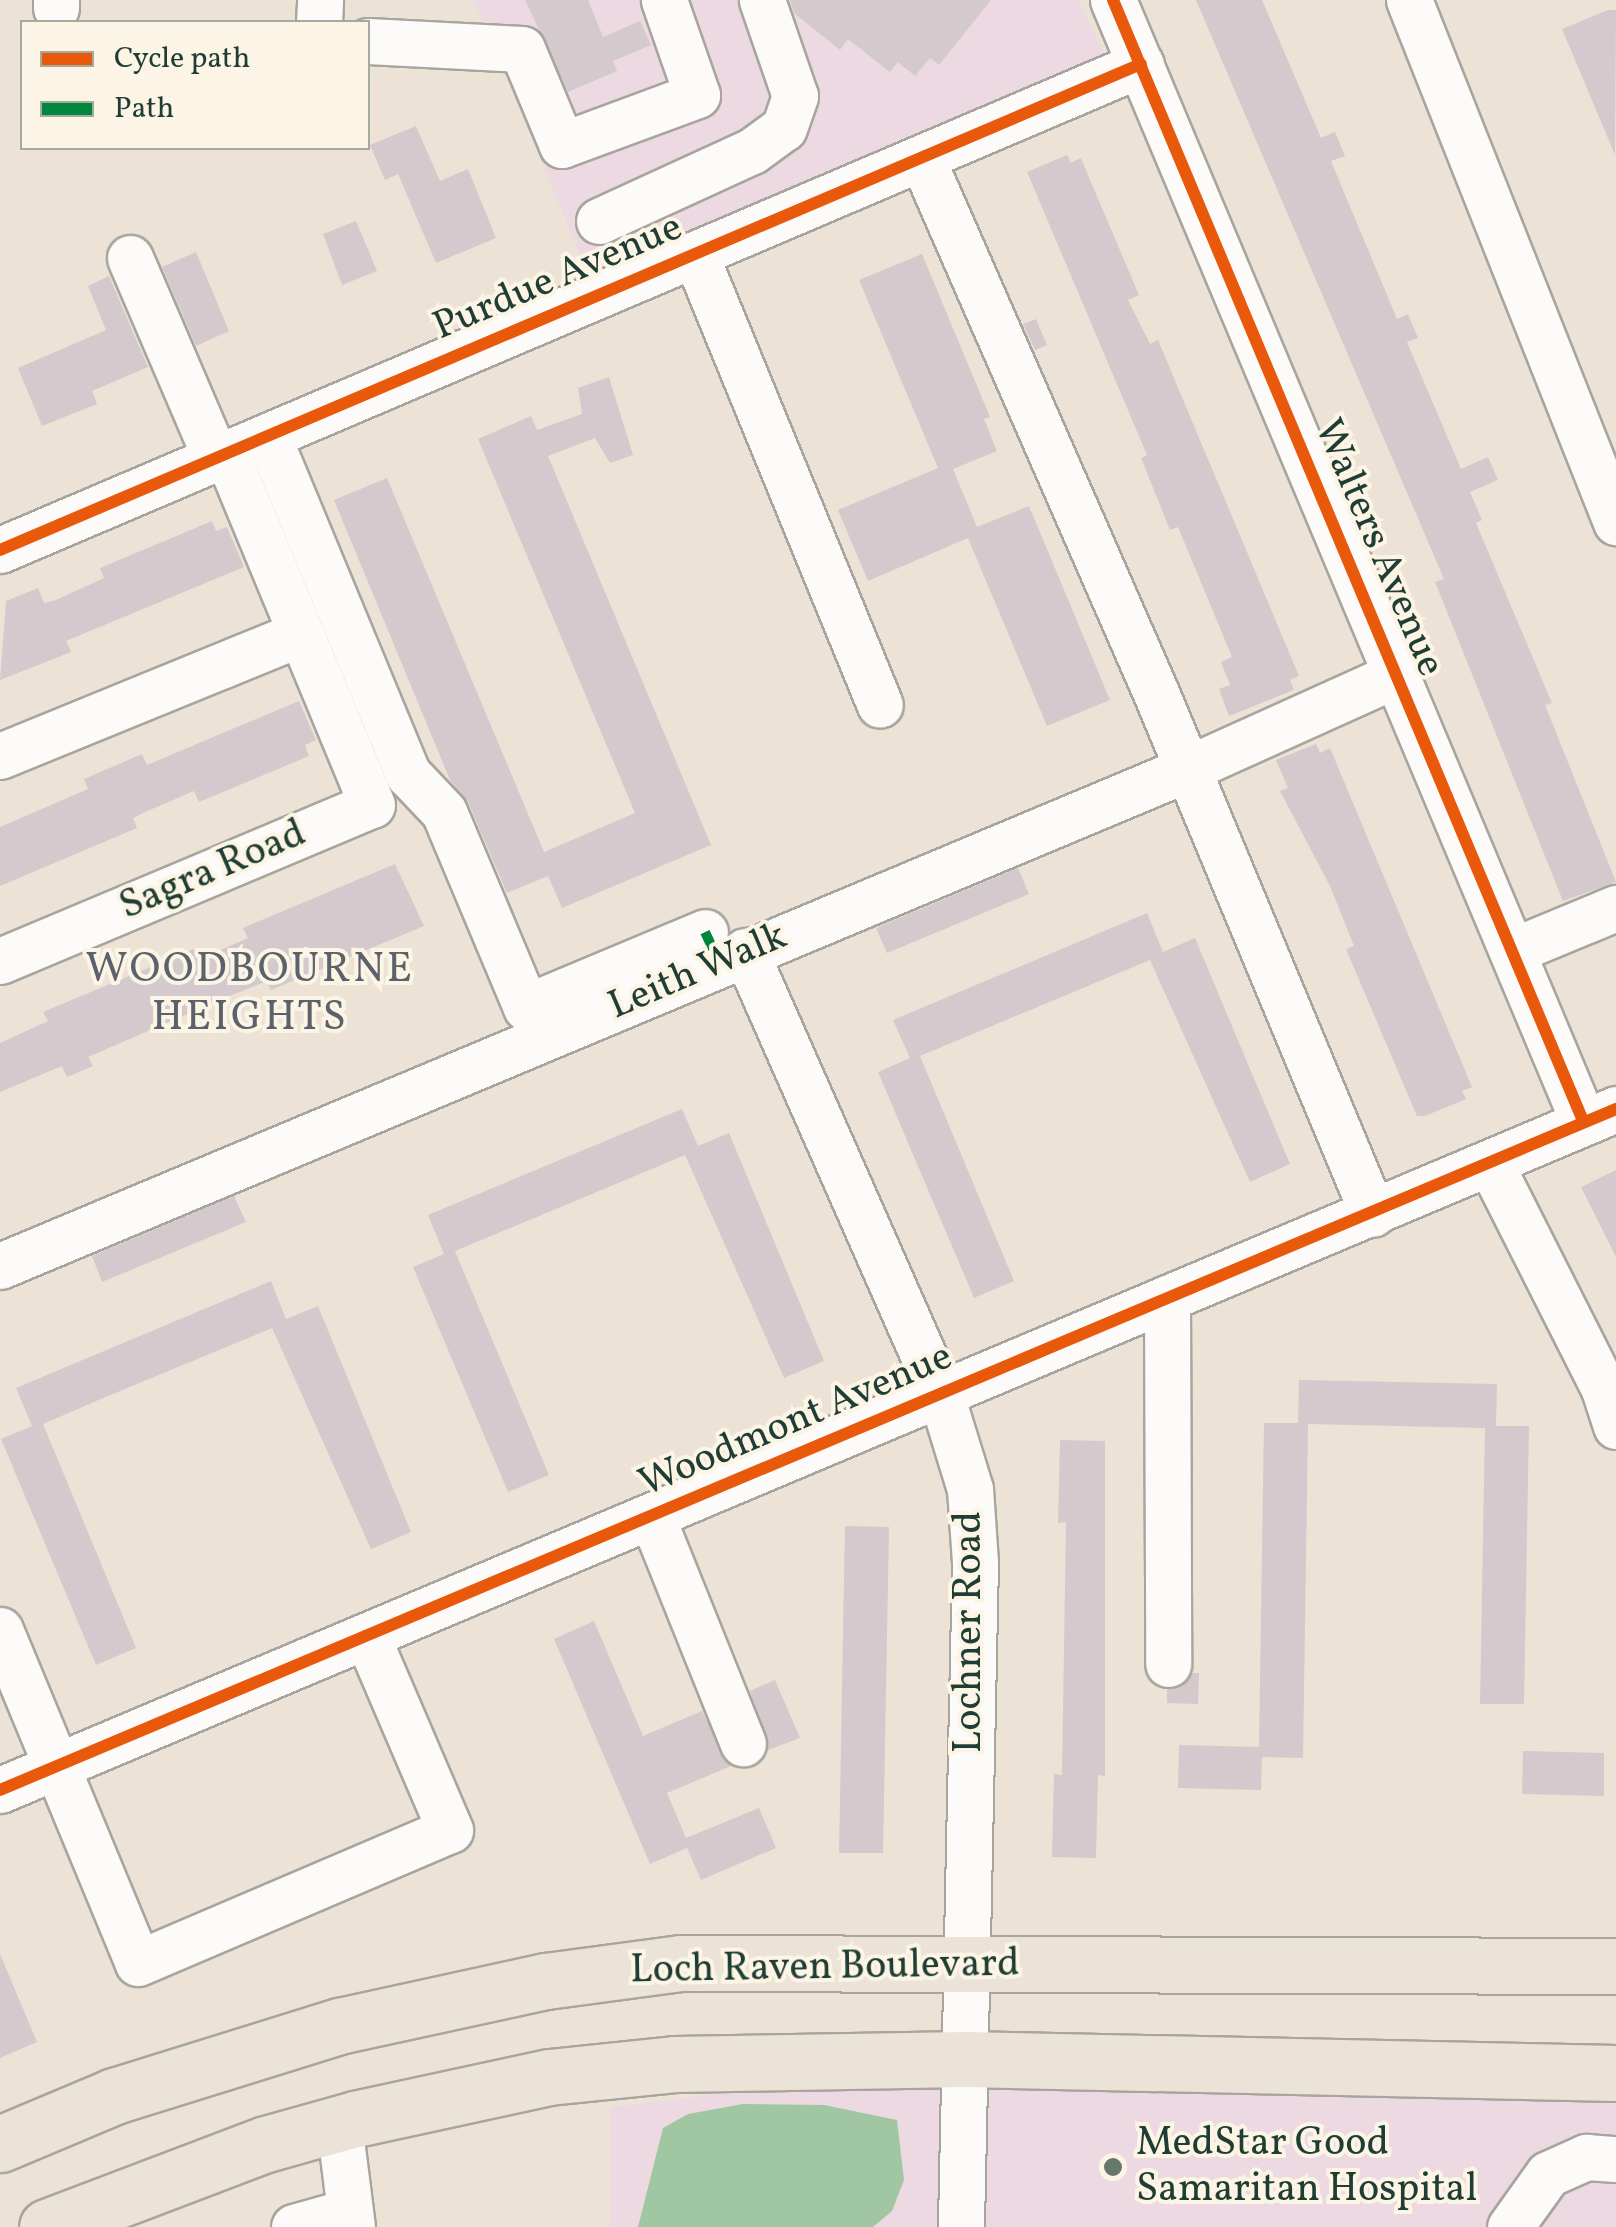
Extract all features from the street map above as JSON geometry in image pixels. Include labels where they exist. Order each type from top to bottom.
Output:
[{"type":"main road","name":"Loch Raven Boulevard","points":[[0,2144],[114,2096],[240,2053],[546,1980],[680,1963],[1616,1966]]},
{"type":"main road","points":[[47,2227],[266,2144],[338,2124],[548,2077],[674,2064],[965,2059],[1616,2074]]},
{"type":"street","points":[[370,42],[522,49],[562,144],[697,95],[664,0]]},
{"type":"street","points":[[599,220],[752,151],[784,128],[795,96],[762,0]]},
{"type":"street","name":"Walters Avenue","points":[[1113,0],[1512,951],[1600,1115]]},
{"type":"street","points":[[1409,0],[1616,522]]},
{"type":"street","name":"Purdue Avenue","points":[[0,550],[269,439],[695,254],[923,162],[1141,64]]},
{"type":"street","points":[[923,162],[1187,768],[1372,1214]]},
{"type":"street","points":[[695,254],[880,706]]},
{"type":"street","points":[[0,756],[299,634],[130,258]]},
{"type":"street","points":[[269,439],[408,774],[444,812],[526,1006],[725,942]]},
{"type":"street","name":"Sagra Road","points":[[0,961],[372,805],[299,634]]},
{"type":"street","name":"Leith Walk","points":[[0,1266],[725,942],[1187,768],[1395,675]]},
{"type":"street","points":[[1512,951],[1616,908]]},
{"type":"street","name":"Lochner Road","points":[[725,942],[941,1395],[975,1519],[961,2227]]},
{"type":"street","name":"Woodmont Avenue","points":[[0,1790],[1600,1115]]},
{"type":"street","points":[[1490,1163],[1604,1389],[1616,1426]]},
{"type":"street","points":[[1168,1298],[1168,1664]]},
{"type":"street","points":[[652,1517],[743,1743]]},
{"type":"street","points":[[0,1630],[138,1963],[450,1830],[368,1636]]},
{"type":"street","points":[[294,2227],[351,2219],[338,2124]]},
{"type":"street","points":[[1510,2227],[1548,2174],[1586,2157],[1616,2158]]},
{"type":"shaded area","points":[[474,0],[1078,0],[1105,55],[590,278]]},
{"type":"shaded area","name":"MedStar Good Samaritan Hospital","points":[[778,2087],[1616,2099],[1616,2227],[610,2227],[611,2107]]},
{"type":"green space","points":[[743,2104],[824,2105],[897,2120],[904,2180],[892,2211],[873,2227],[638,2227],[663,2128],[688,2114]]},
{"type":"building","points":[[525,0],[588,0],[603,37],[640,21],[651,45],[613,61],[617,71],[568,92]]},
{"type":"building","points":[[790,0],[991,0],[939,65],[930,58],[915,76],[898,62],[890,72],[848,39],[840,50],[794,13]]},
{"type":"building","points":[[1196,0],[1262,0],[1321,138],[1335,132],[1345,156],[1331,161],[1397,319],[1408,314],[1418,338],[1407,342],[1461,469],[1488,457],[1498,480],[1470,492],[1482,520],[1476,523],[1552,703],[1545,705],[1616,882],[1563,901],[1435,582],[1444,579]]},
{"type":"building","points":[[1616,10],[1615,155],[1562,29]]},
{"type":"building","points":[[416,126],[440,181],[468,169],[496,238],[436,263],[398,174],[385,180],[370,145]]},
{"type":"building","points":[[1067,155],[1071,163],[1081,158],[1139,295],[1128,300],[1150,344],[1158,340],[1299,676],[1290,680],[1294,690],[1229,716],[1219,689],[1230,685],[1221,662],[1232,657],[1178,527],[1170,530],[1141,458],[1147,455],[1027,172]]},
{"type":"building","points":[[356,221],[377,271],[342,285],[323,234]]},
{"type":"building","points":[[196,252],[229,331],[196,346],[162,267]]},
{"type":"building","points":[[922,254],[990,417],[984,419],[997,451],[953,469],[977,527],[1029,506],[1110,700],[1047,726],[968,538],[868,581],[838,510],[938,468],[859,280]]},
{"type":"building","points":[[109,276],[148,367],[92,391],[97,404],[42,426],[18,368],[106,330],[88,286]]},
{"type":"building","points":[[1036,319],[1047,345],[1035,350],[1023,324]]},
{"type":"building","points":[[609,377],[633,455],[610,463],[595,438],[548,456],[711,845],[562,908],[548,876],[507,893],[468,802],[450,780],[334,500],[387,478],[544,852],[635,813],[478,439],[531,416],[537,430],[582,414],[578,388]]},
{"type":"building","points":[[212,521],[216,531],[227,527],[244,567],[66,641],[71,652],[0,680],[6,601],[38,588],[44,603],[56,600],[104,578],[100,568]]},
{"type":"building","points":[[299,701],[316,740],[305,745],[309,756],[199,802],[194,791],[133,818],[137,828],[0,886],[0,827],[88,789],[84,779],[142,754],[147,765]]},
{"type":"building","points":[[1316,744],[1320,753],[1330,748],[1472,1087],[1462,1091],[1466,1099],[1425,1116],[1417,1116],[1346,949],[1354,946],[1330,886],[1280,791],[1288,788],[1276,760]]},
{"type":"building","points":[[395,864],[424,926],[271,990],[267,981],[222,999],[88,1057],[93,1066],[67,1077],[62,1066],[0,1092],[0,1043],[48,1021],[43,1012],[196,948],[200,959],[248,938],[243,928]]},
{"type":"building","points":[[1018,868],[1029,894],[887,953],[876,928]]},
{"type":"building","points":[[1147,913],[1163,952],[1195,938],[1290,1164],[1250,1182],[1150,960],[920,1056],[1014,1281],[974,1298],[878,1072],[910,1058],[893,1020]]},
{"type":"building","points":[[682,1109],[698,1146],[729,1133],[824,1361],[784,1378],[685,1155],[455,1251],[549,1475],[508,1492],[413,1267],[444,1254],[428,1215]]},
{"type":"building","points":[[1616,1170],[1616,1257],[1581,1187]]},
{"type":"building","points":[[234,1196],[246,1222],[102,1282],[92,1256]]},
{"type":"building","points":[[271,1281],[286,1319],[318,1306],[411,1532],[371,1549],[272,1328],[108,1396],[43,1424],[136,1648],[96,1665],[1,1439],[32,1426],[16,1388]]},
{"type":"building","points":[[1299,1380],[1497,1384],[1496,1426],[1529,1426],[1524,1704],[1480,1704],[1485,1428],[1308,1424],[1303,1758],[1262,1757],[1261,1790],[1178,1788],[1179,1745],[1259,1747],[1264,1423],[1298,1423]]},
{"type":"building","points":[[1060,1440],[1105,1441],[1105,1776],[1098,1775],[1096,1858],[1052,1857],[1054,1774],[1062,1775],[1066,1522],[1058,1523]]},
{"type":"building","points":[[845,1526],[889,1527],[883,1853],[839,1853]]},
{"type":"building","points":[[594,1621],[643,1736],[702,1711],[731,1766],[667,1793],[686,1838],[759,1808],[776,1848],[701,1880],[687,1848],[650,1864],[554,1639]]},
{"type":"building","points":[[1192,1673],[1199,1673],[1198,1704],[1167,1703],[1167,1690]]},
{"type":"building","points":[[775,1680],[800,1738],[768,1750],[750,1691]]},
{"type":"building","points":[[1523,1751],[1604,1753],[1604,1796],[1522,1794]]},
{"type":"building","points":[[0,1954],[37,2042],[0,2058]]},
{"type":"marked path","points":[[705,932],[719,962]]},
{"type":"cycle path","points":[[1113,0],[1583,1121]]},
{"type":"cycle path","points":[[0,550],[1141,64]]},
{"type":"cycle path","points":[[0,1790],[1616,1109]]},
{"type":"place","name":"MedStar Good Samaritan Hospital","points":[[1113,2167]]},
{"type":"district","name":"WOODBOURNE HEIGHTS","points":[[250,995]]}]
